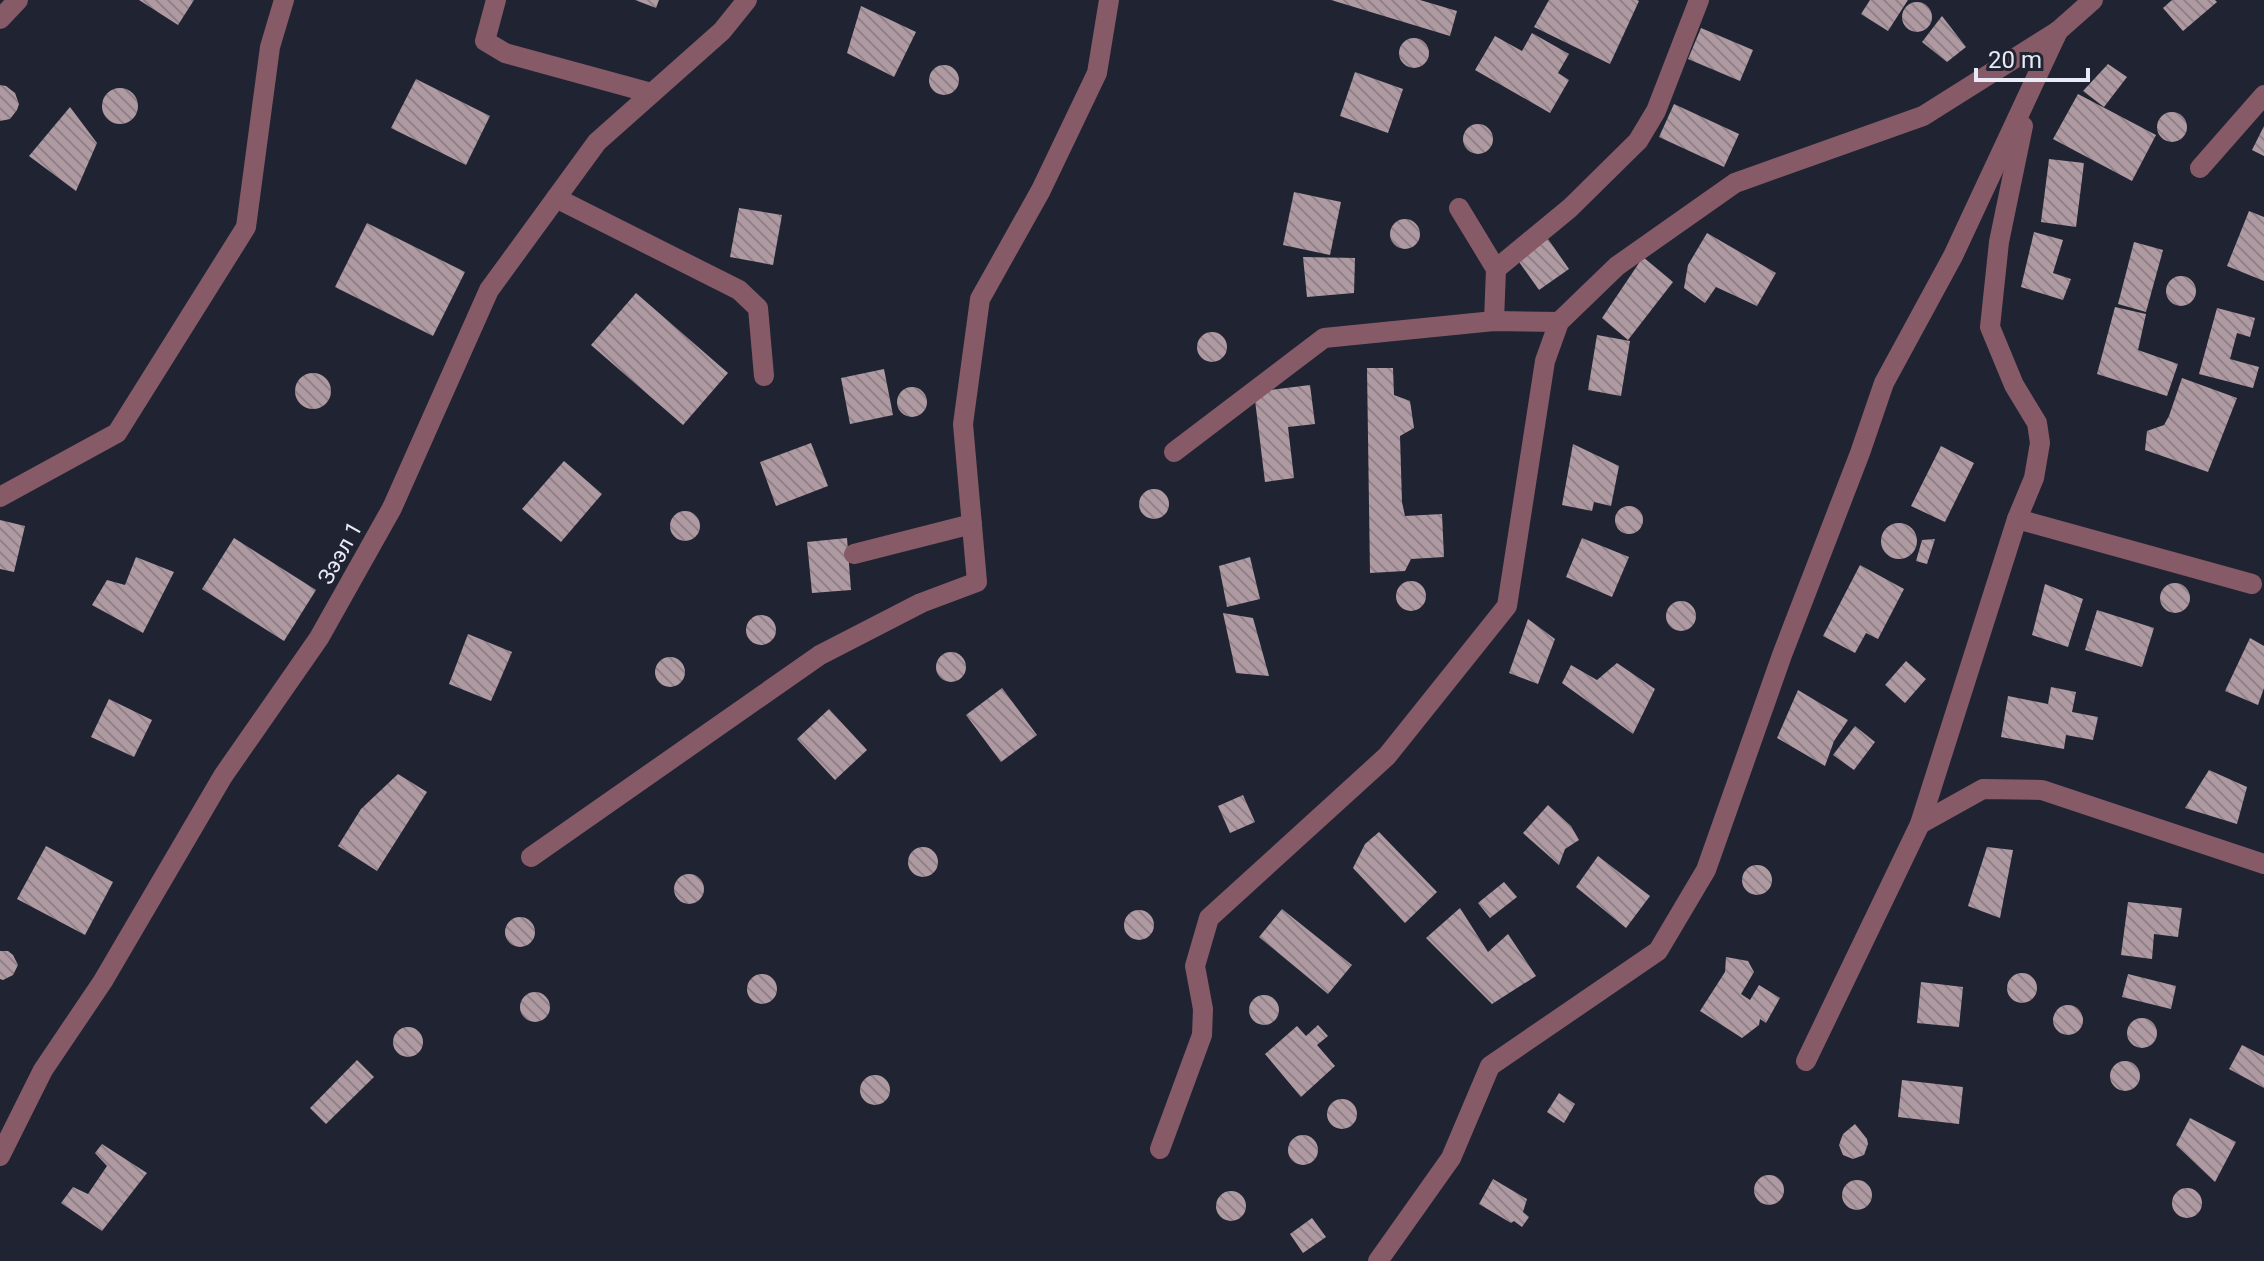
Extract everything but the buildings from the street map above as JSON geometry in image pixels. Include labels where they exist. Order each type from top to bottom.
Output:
[{"type":"street","points":[[0,19],[18,0]]},
{"type":"street","points":[[0,497],[117,433],[246,227],[270,47],[284,0]]},
{"type":"street","points":[[496,0],[485,41],[505,53],[651,93]]},
{"type":"street","name":"Зээл 1","points":[[0,1156],[43,1070],[103,981],[223,776],[319,638],[392,508],[489,290],[597,142],[722,31],[747,0]]},
{"type":"street","points":[[531,857],[820,655],[921,603],[977,582],[963,424],[980,299],[1041,190],[1097,73],[1109,0]]},
{"type":"street","points":[[1496,269],[1570,208],[1638,141],[1656,111],[1699,0]]},
{"type":"street","points":[[1160,1149],[1202,1035],[1203,1009],[1195,966],[1209,918],[1387,756],[1507,606],[1545,361],[1559,322],[1617,266],[1735,183],[1923,116],[2058,31],[2093,0]]},
{"type":"street","points":[[1806,1061],[1920,824],[2017,519],[2034,478],[2040,443],[2037,423],[2014,385],[1990,327],[1999,242],[2029,96],[2058,31]]},
{"type":"street","points":[[1378,1261],[1451,1158],[1490,1066],[1658,951],[1706,870],[1884,383],[1953,256],[2058,31]]},
{"type":"street","points":[[2200,168],[2264,95]]},
{"type":"street","points":[[556,198],[739,290],[758,308],[764,376]]},
{"type":"street","points":[[1459,208],[1496,269],[1494,321]]},
{"type":"street","points":[[1174,452],[1324,338],[1494,321],[1559,322]]},
{"type":"street","points":[[2017,519],[2252,584]]},
{"type":"street","points":[[854,554],[972,524]]},
{"type":"street","points":[[1920,824],[1983,789],[2042,790],[2264,864]]}]
